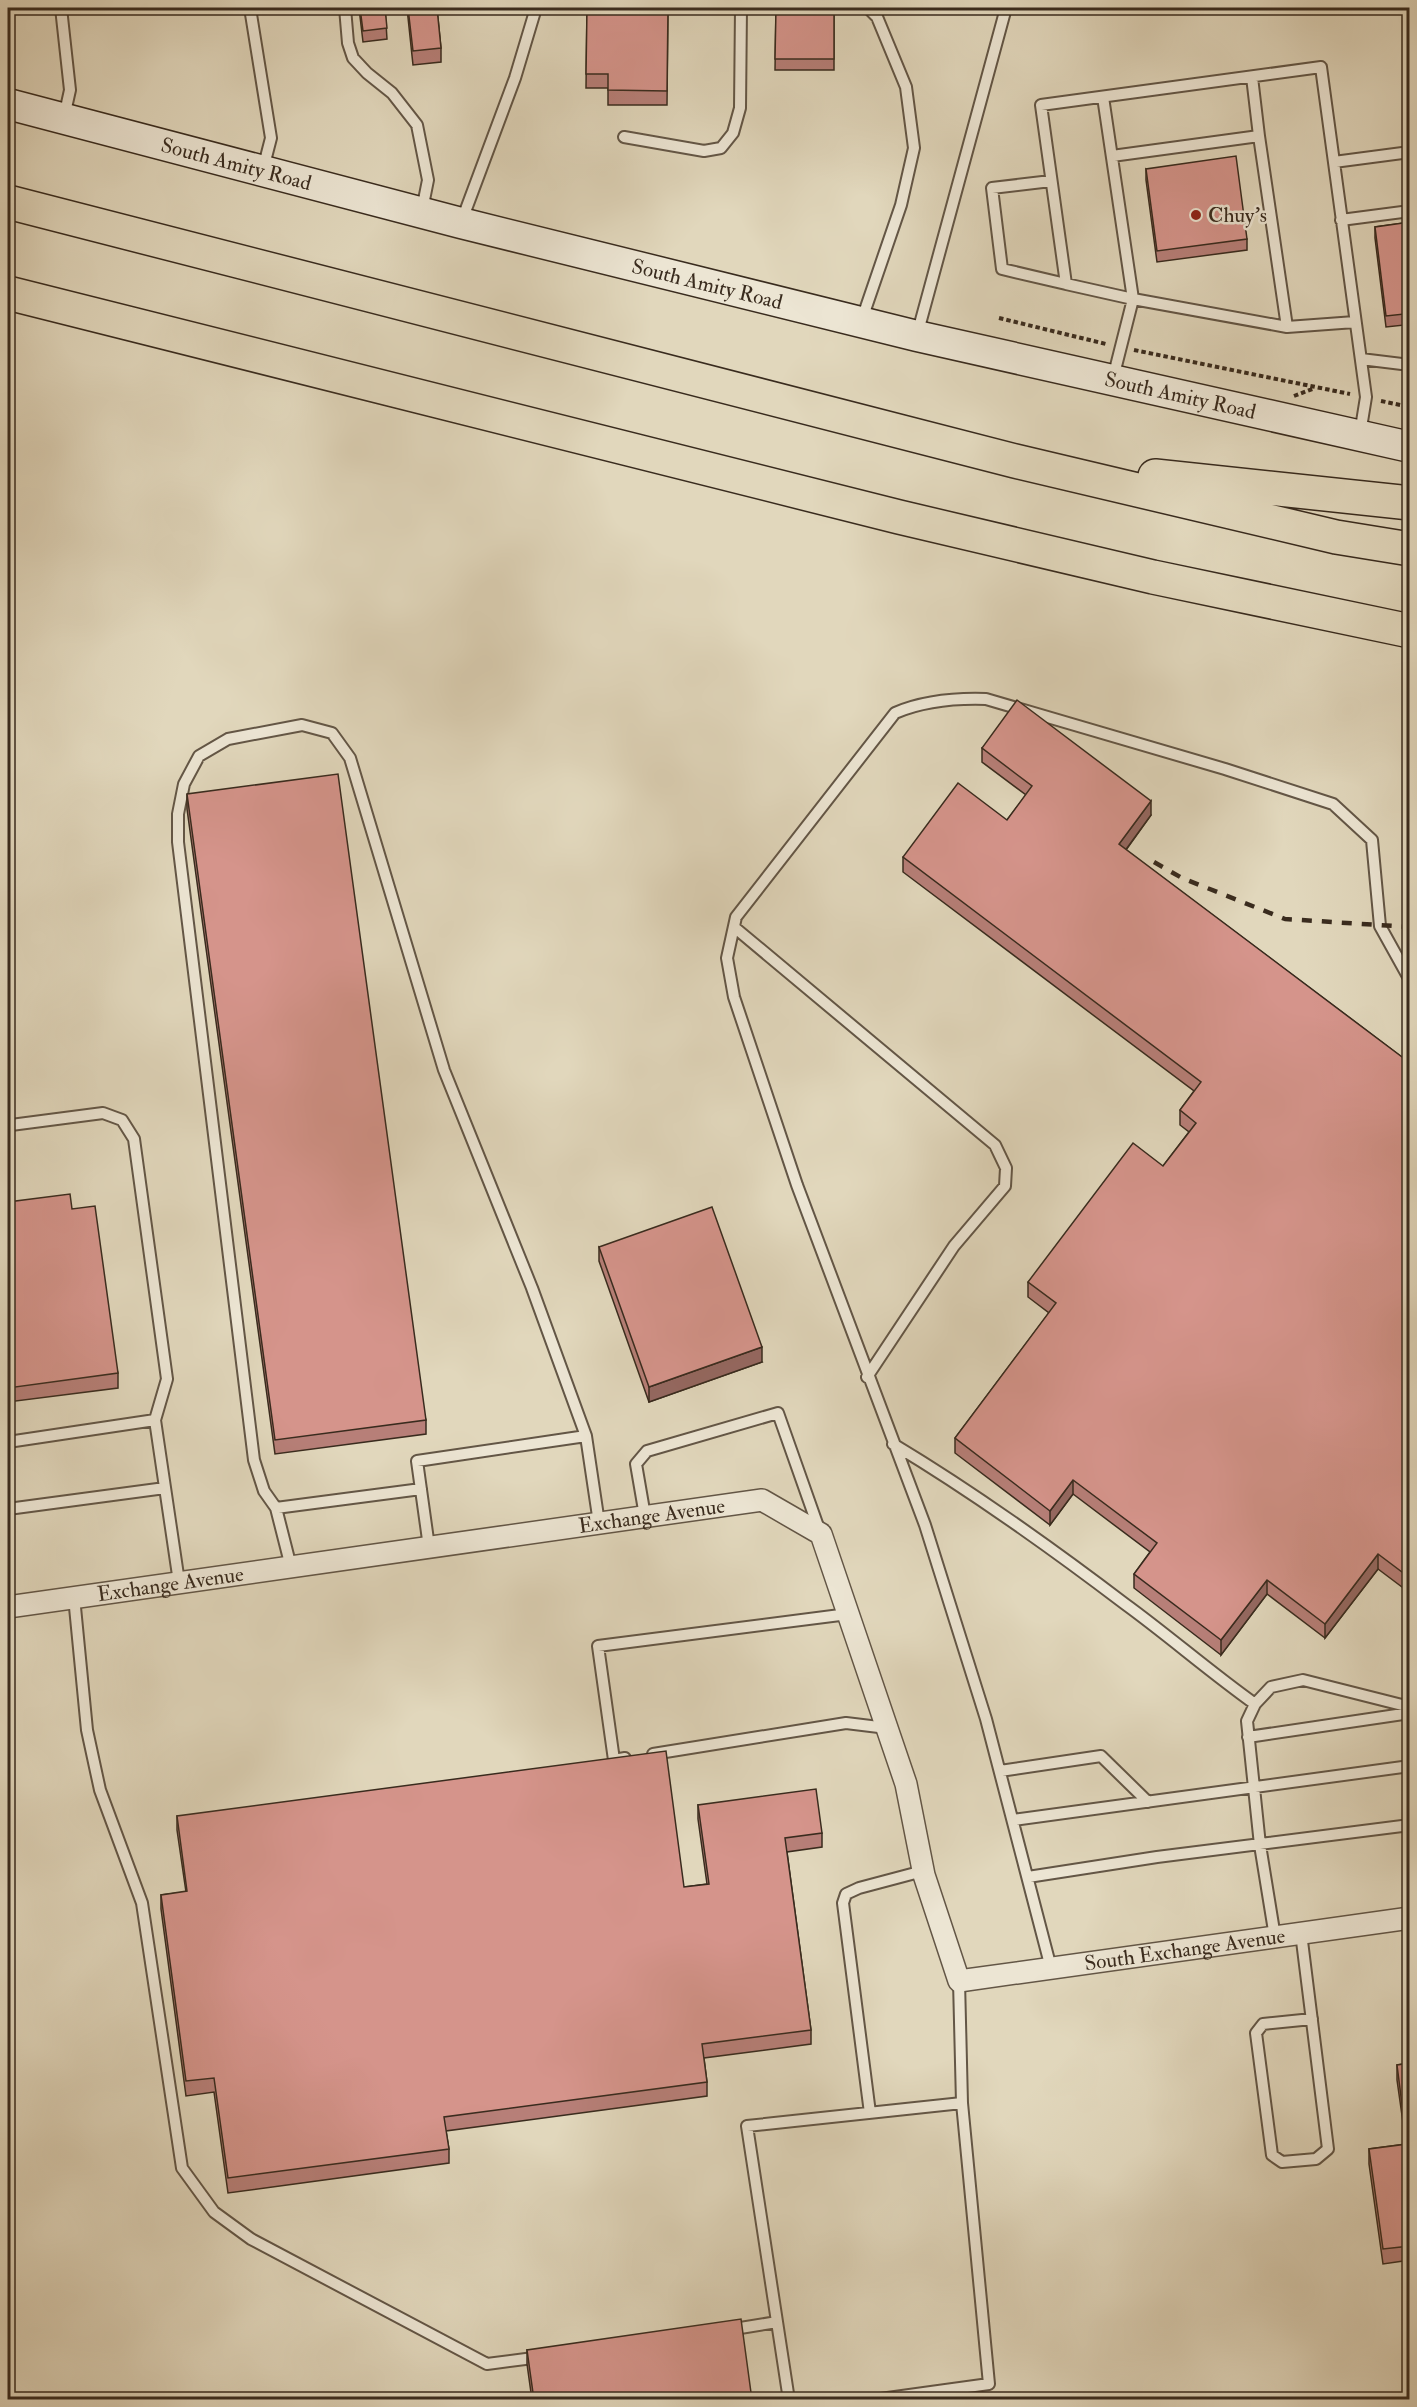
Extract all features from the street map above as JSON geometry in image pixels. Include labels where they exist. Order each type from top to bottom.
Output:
[{"type":"highway","points":[[8,202],[1015,461],[1336,537],[1410,549]]},
{"type":"highway","points":[[8,292],[911,519],[1153,577],[1410,631]]},
{"type":"highway","points":[[1015,461],[1410,503]]},
{"type":"main road","name":"South Amity Road","points":[[8,104],[63,121],[421,213],[862,320],[917,336],[1410,447]]},
{"type":"street","name":"Exchange Avenue","points":[[8,1607],[762,1500],[820,1534]]},
{"type":"street","points":[[820,1534],[906,1784],[923,1871],[959,1981]]},
{"type":"street","name":"South Exchange Avenue","points":[[959,1981],[1410,1918]]},
{"type":"lane","points":[[61,8],[70,90],[63,121]]},
{"type":"lane","points":[[250,8],[271,138],[263,172]]},
{"type":"lane","points":[[345,8],[348,43],[353,58],[392,93],[417,125],[428,180],[421,213]]},
{"type":"lane","points":[[461,223],[515,78],[536,8]]},
{"type":"lane","points":[[624,137],[704,151],[721,148],[733,133],[740,108],[741,8]]},
{"type":"lane","points":[[862,320],[900,205],[914,148],[906,87],[877,17],[868,8]]},
{"type":"lane","points":[[917,336],[1006,8]]},
{"type":"lane","points":[[1066,284],[1041,105],[1321,67],[1366,397],[1359,437]]},
{"type":"lane","points":[[1252,77],[1287,327]]},
{"type":"lane","points":[[1103,97],[1133,299],[1112,381]]},
{"type":"lane","points":[[1112,156],[1259,136]]},
{"type":"lane","points":[[1334,162],[1410,152]]},
{"type":"lane","points":[[1051,181],[992,188],[1002,269],[1133,299],[1287,327],[1355,322]]},
{"type":"lane","points":[[1341,220],[1410,211]]},
{"type":"lane","points":[[1361,359],[1410,365]]},
{"type":"lane","points":[[1051,1968],[1000,1771],[925,1525],[796,1185],[734,997],[727,958],[736,917],[895,712],[913,705],[963,698],[986,699],[1225,769],[1332,804],[1372,840],[1380,926],[1410,980]]},
{"type":"lane","points":[[291,1567],[276,1508],[264,1491],[254,1460],[178,842],[178,814],[184,784],[199,756],[228,739],[302,725],[332,733],[350,758],[444,1070],[532,1288],[586,1436],[599,1523]]},
{"type":"lane","points":[[734,927],[995,1145],[1006,1168],[1005,1186],[954,1246],[867,1377]]},
{"type":"lane","points":[[11,1125],[103,1113],[122,1120],[134,1139],[167,1379],[155,1420],[178,1582]]},
{"type":"lane","points":[[645,1516],[636,1464],[647,1451],[778,1413],[820,1534]]},
{"type":"lane","points":[[8,1442],[155,1420]]},
{"type":"lane","points":[[429,1547],[417,1461],[586,1436]]},
{"type":"lane","points":[[893,1444],[988,1504],[1126,1604],[1208,1671],[1255,1704]]},
{"type":"lane","points":[[8,1509],[165,1488]]},
{"type":"lane","points":[[276,1508],[421,1489]]},
{"type":"lane","points":[[74,1597],[87,1730],[100,1790],[142,1903],[182,2168],[214,2212],[251,2239],[487,2364],[551,2355]]},
{"type":"lane","points":[[848,1614],[598,1646],[614,1760],[846,1723],[887,1728]]},
{"type":"lane","points":[[1275,1937],[1260,1845],[1246,1721],[1255,1704],[1271,1687],[1302,1680],[1410,1707]]},
{"type":"lane","points":[[1248,1737],[1410,1713]]},
{"type":"lane","points":[[1000,1771],[1101,1756],[1148,1803]]},
{"type":"lane","points":[[1013,1821],[1410,1766]]},
{"type":"lane","points":[[1028,1877],[1157,1857],[1410,1825]]},
{"type":"lane","points":[[870,2113],[843,1903],[846,1894],[859,1888],[923,1871]]},
{"type":"lane","points":[[1301,1933],[1312,2019],[1328,2149],[1316,2159],[1282,2162],[1272,2155],[1256,2033],[1263,2024],[1312,2019]]},
{"type":"lane","points":[[873,2400],[989,2384],[962,2103],[959,1981]]},
{"type":"lane","points":[[789,2400],[747,2126],[962,2103]]},
{"type":"lane","points":[[720,2331],[777,2322]]},
{"type":"path","points":[[999,318],[1104,344]]},
{"type":"path","points":[[1143,352],[1345,393]]},
{"type":"path","points":[[1283,400],[1316,387]]},
{"type":"path","points":[[1385,402],[1410,407]]},
{"type":"building","points":[[360,8],[385,8],[387,28],[363,31]]},
{"type":"building","points":[[408,8],[437,8],[441,48],[413,51]]},
{"type":"building","points":[[587,8],[668,8],[667,91],[608,90],[608,74],[586,74]]},
{"type":"building","points":[[776,8],[816,8],[816,13],[834,13],[834,59],[775,59]]},
{"type":"building","name":"Chuy's","points":[[1236,156],[1247,239],[1157,251],[1146,169]]},
{"type":"building","points":[[1410,222],[1410,320],[1405,320],[1404,314],[1386,316],[1375,227]]},
{"type":"building","points":[[1017,700],[1151,801],[1119,844],[1410,1063],[1410,1578],[1378,1554],[1325,1624],[1267,1580],[1221,1640],[1134,1574],[1157,1543],[1073,1480],[1050,1511],[955,1438],[1056,1303],[1028,1282],[1133,1143],[1163,1166],[1196,1123],[1180,1110],[1201,1082],[903,857],[958,783],[1007,820],[1032,786],[982,748]]},
{"type":"building","points":[[338,774],[426,1420],[275,1440],[187,794]]},
{"type":"building","points":[[70,1194],[72,1209],[95,1206],[118,1373],[8,1388],[8,1202]]},
{"type":"building","points":[[712,1207],[762,1347],[649,1387],[599,1247]]},
{"type":"building","points":[[666,1751],[684,1887],[709,1884],[698,1805],[816,1789],[822,1833],[785,1838],[811,2030],[702,2044],[707,2082],[444,2117],[449,2149],[228,2178],[214,2078],[186,2081],[161,1895],[187,1891],[177,1816]]},
{"type":"building","points":[[1410,2063],[1410,2246],[1383,2249],[1369,2149],[1407,2144],[1397,2065]]},
{"type":"building","points":[[741,2319],[752,2400],[534,2400],[527,2350]]},
{"type":"railway","points":[[1154,862],[1182,878],[1285,919],[1410,927]]},
{"type":"place","name":"Chuy's","points":[[1196,215]]}]
